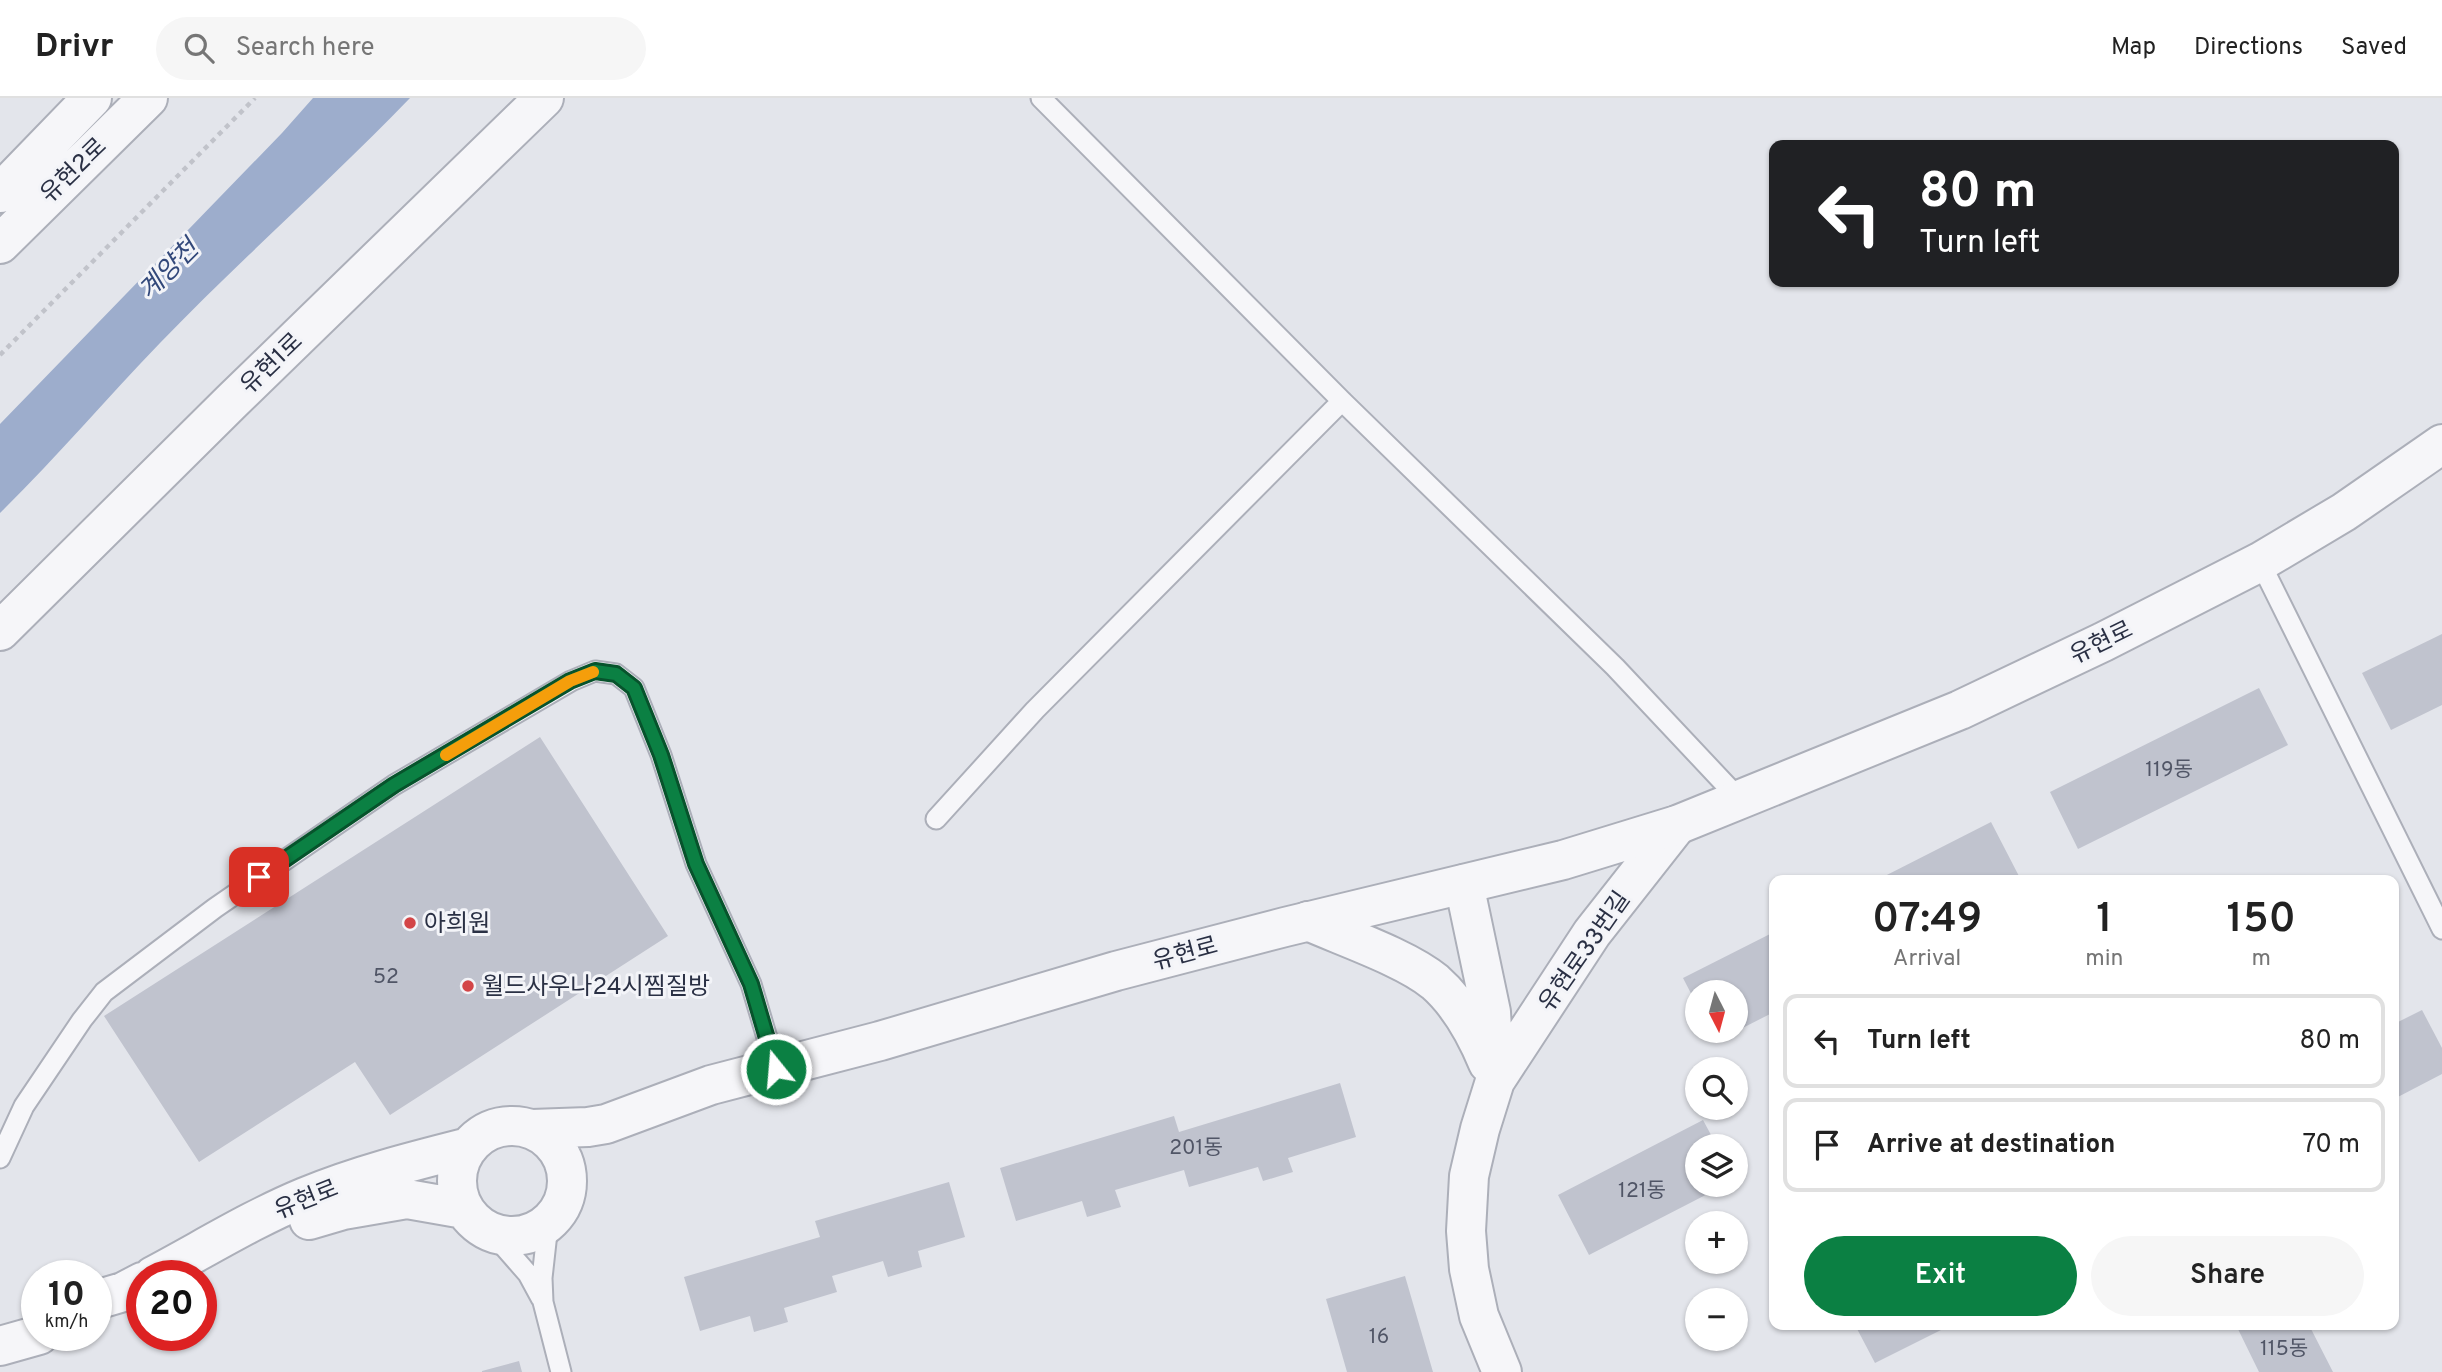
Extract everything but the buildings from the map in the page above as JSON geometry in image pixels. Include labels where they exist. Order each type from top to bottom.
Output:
[{"type":"street","name":"유현2로","points":[[0,193],[92,98]]},
{"type":"street","name":"유현2로","points":[[0,244],[148,98]]},
{"type":"street","name":"유현1로","points":[[0,631],[544,98]]},
{"type":"street","name":"유현로","points":[[632,1116],[711,1086],[880,1041],[1116,971],[1308,921],[1563,860],[1677,825],[1960,710],[2103,642],[2260,562],[2344,512],[2442,444]]},
{"type":"street","name":"유현로33번길","points":[[1502,1372],[1479,1316],[1469,1269],[1466,1231],[1469,1175],[1495,1081],[1592,933],[1677,825]]},
{"type":"street","name":"유현로33번길","points":[[1464,884],[1491,1012],[1495,1081]]},
{"type":"street","points":[[1308,921],[1407,965],[1434,982],[1455,1005],[1478,1039],[1495,1081]]},
{"type":"street","points":[[632,1116],[599,1145],[548,1224],[531,1233],[512,1237],[493,1234],[476,1224],[464,1209],[457,1194],[456,1177],[460,1161],[481,1135],[496,1128],[513,1126],[532,1129],[588,1127],[632,1116]]},
{"type":"street","points":[[532,1129],[548,1139],[561,1154],[567,1172],[567,1192]]},
{"type":"street","name":"유현로","points":[[182,1260],[247,1224],[306,1197],[389,1168],[469,1147]]},
{"type":"street","name":"유현로","points":[[217,1263],[286,1229],[343,1210],[407,1199],[464,1209]]},
{"type":"street","points":[[0,1328],[21,1322]]},
{"type":"street","points":[[0,1346],[21,1340]]},
{"type":"lane","points":[[1041,98],[1342,401],[1615,667],[1741,800]]},
{"type":"lane","points":[[936,819],[1035,710],[1342,401]]},
{"type":"lane","points":[[2260,562],[2442,929]]},
{"type":"lane","points":[[0,1158],[24,1106],[104,992],[215,908],[394,785],[570,681],[595,671],[616,674],[634,688],[661,755],[696,864],[751,984],[776,1069]]},
{"type":"lane","points":[[548,1224],[542,1278],[543,1302],[561,1372]]},
{"type":"lane","points":[[493,1234],[528,1275],[543,1302]]},
{"type":"path","points":[[0,355],[255,98]]},
{"type":"water","name":"계양천","points":[[313,98],[410,98],[191,312],[0,513],[0,424]]},
{"type":"slow traffic","points":[[446,755],[570,681],[593,672]]},
{"type":"place","name":"아희원","points":[[410,923]]},
{"type":"place","name":"월드사우나24시찜질방","points":[[468,986]]},
{"type":"route","points":[[259,877],[394,785],[570,681],[595,671],[616,674],[634,688],[661,755],[696,864],[751,984],[776,1069]]}]
